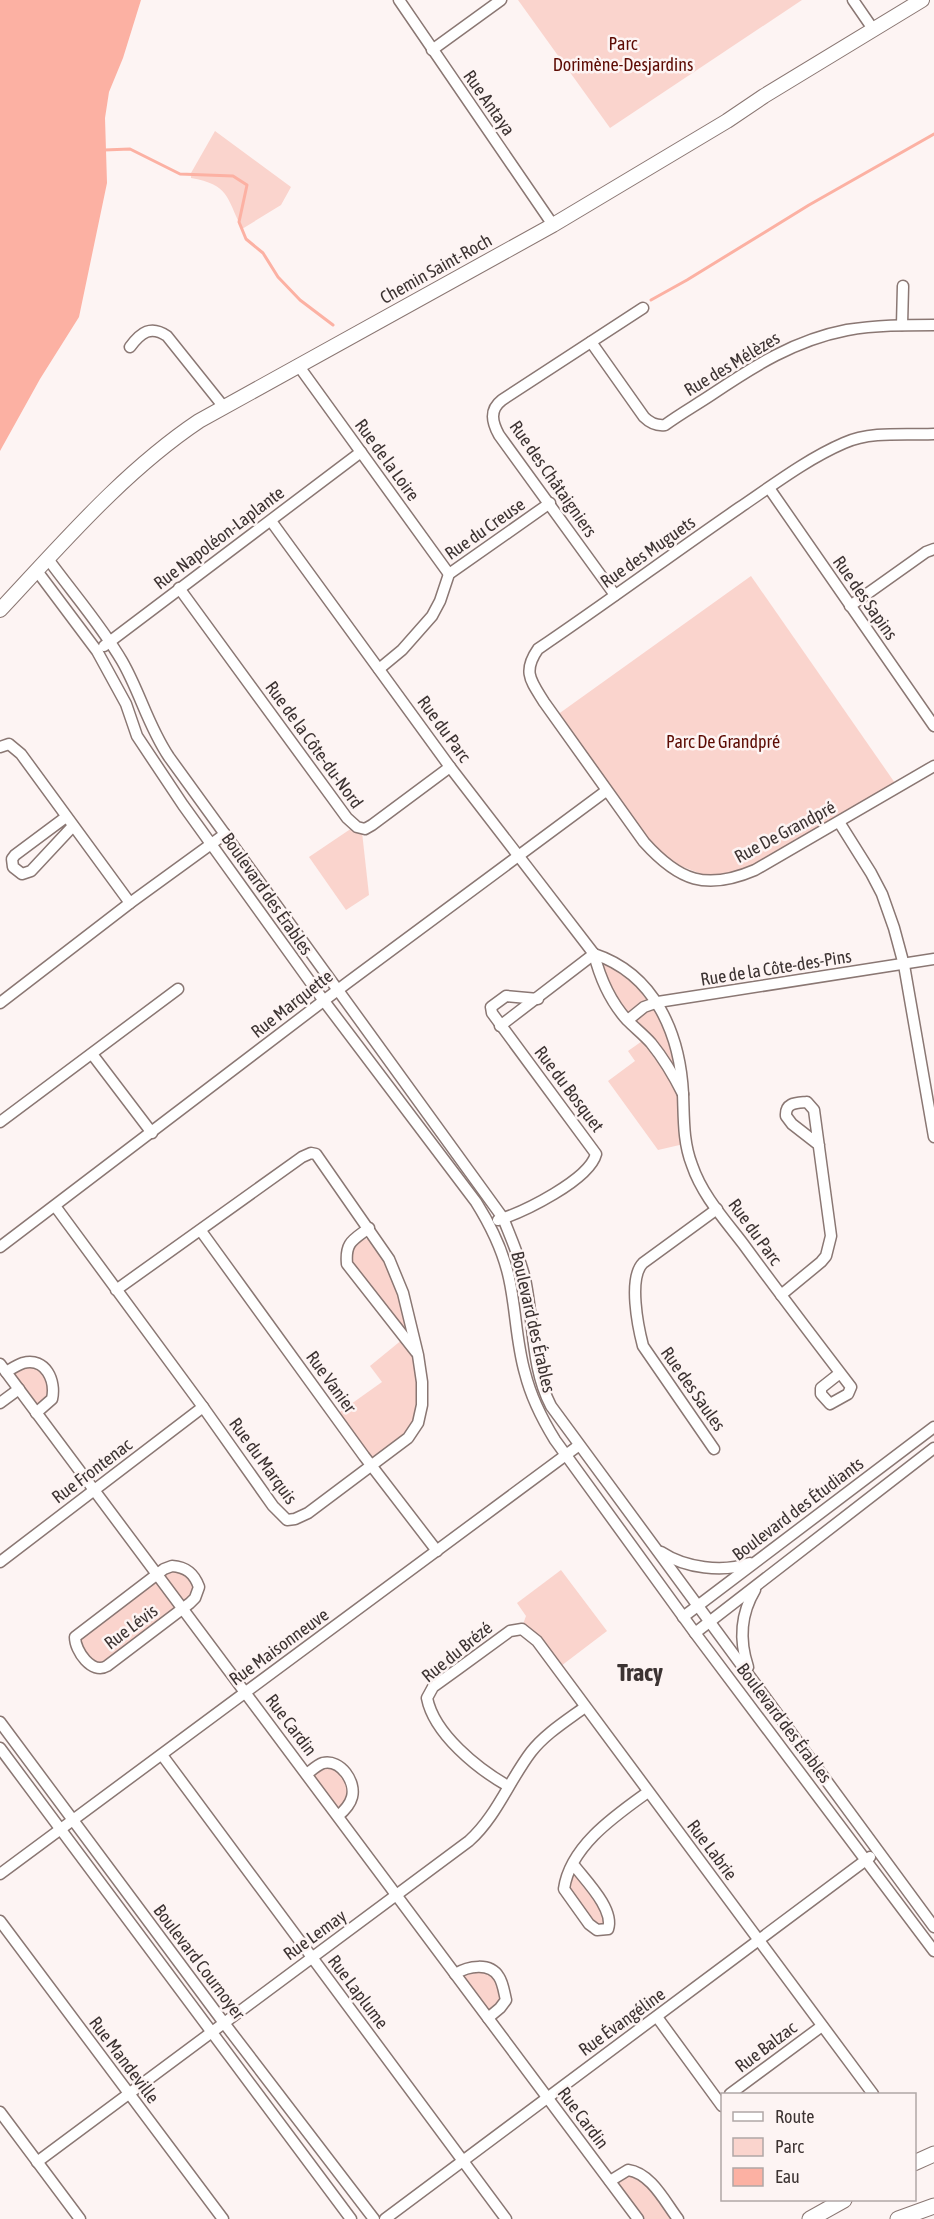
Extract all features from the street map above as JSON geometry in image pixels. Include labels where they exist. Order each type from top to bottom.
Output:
[{"type":"highway","points":[[916,2163],[934,2154]]},
{"type":"highway","points":[[810,2219],[841,2201]]},
{"type":"highway","points":[[898,2219],[934,2206]]},
{"type":"main road","name":"Chemin Saint-Roch","points":[[0,610],[139,467],[181,434],[223,406],[553,225],[922,0]]},
{"type":"street","name":"Rue Antaya","points":[[399,0],[553,225]]},
{"type":"street","points":[[432,50],[501,0]]},
{"type":"street","points":[[853,0],[873,29]]},
{"type":"street","points":[[902,325],[903,286]]},
{"type":"street","name":"Rue des Châtaigniers","points":[[615,596],[499,435],[492,414],[498,403],[643,308]]},
{"type":"street","name":"Rue des Mélèzes","points":[[591,342],[644,417],[649,422],[660,426],[742,373],[790,347],[845,331],[902,325],[934,325]]},
{"type":"street","points":[[130,347],[143,332],[153,329],[160,331],[167,336],[223,406]]},
{"type":"street","name":"Rue de la Loire","points":[[298,365],[449,574]]},
{"type":"street","name":"Rue des Muguets","points":[[606,791],[530,680],[531,659],[538,649],[769,488],[844,443],[863,437],[934,434]]},
{"type":"street","name":"Rue Napoléon-Laplante","points":[[97,651],[361,452]]},
{"type":"street","name":"Rue des Sapins","points":[[769,488],[934,726]]},
{"type":"street","name":"Rue du Creuse","points":[[379,669],[402,650],[432,616],[443,595],[449,574],[549,503]]},
{"type":"street","name":"Rue du Parc","points":[[271,521],[450,766],[594,954],[605,986],[628,1020],[659,1054],[683,1094]]},
{"type":"street","points":[[850,606],[926,552],[934,549]]},
{"type":"street","name":"Boulevard des Érables","points":[[48,559],[109,642],[136,689],[155,736],[503,1218],[525,1281],[544,1393],[551,1406],[578,1446],[758,1686],[934,1927]]},
{"type":"street","name":"Boulevard des Érables","points":[[37,571],[97,651],[121,694],[137,736],[212,845],[324,1001],[489,1222],[509,1278],[529,1389],[542,1419],[565,1455],[683,1617],[934,1951]]},
{"type":"street","name":"Rue de la Côte-du-Nord","points":[[179,588],[347,818],[357,828],[365,829],[372,825],[450,766]]},
{"type":"street","points":[[0,747],[9,744],[15,748],[130,903]]},
{"type":"street","name":"Rue De Grandpré","points":[[606,791],[644,843],[664,863],[689,878],[709,882],[729,879],[755,870],[934,766]]},
{"type":"street","name":"Rue Marquette","points":[[0,1246],[56,1206],[339,989],[606,791]]},
{"type":"street","points":[[69,821],[31,871],[22,873],[13,867],[12,859],[15,855],[69,821]]},
{"type":"street","points":[[839,822],[882,894],[904,965],[934,1137]]},
{"type":"street","points":[[0,1003],[130,903],[225,834]]},
{"type":"street","points":[[500,1026],[594,954]]},
{"type":"street","name":"Rue du Parc","points":[[594,954],[610,960],[639,980],[658,1002],[672,1032],[681,1069],[685,1145],[698,1180],[781,1296],[840,1373]]},
{"type":"street","name":"Rue de la Côte-des-Pins","points":[[628,1020],[644,1007],[658,1002],[934,959]]},
{"type":"street","points":[[0,1122],[178,989]]},
{"type":"street","name":"Rue du Bosquet","points":[[489,1222],[526,1209],[558,1192],[584,1172],[595,1160],[597,1154],[492,1013],[491,1006],[499,999],[510,995],[537,999]]},
{"type":"street","points":[[92,1054],[152,1133]]},
{"type":"street","points":[[781,1296],[826,1256],[831,1236],[819,1145]]},
{"type":"street","name":"Rue du Marquis","points":[[56,1206],[116,1290],[203,1407],[273,1506],[287,1520],[308,1513],[408,1438],[418,1423],[422,1405],[422,1382],[418,1355],[397,1275],[369,1228],[320,1158],[311,1153],[302,1157],[116,1290]]},
{"type":"street","name":"Rue des Saules","points":[[714,1449],[643,1346],[635,1285],[637,1273],[643,1263],[717,1209]]},
{"type":"street","points":[[369,1228],[349,1243],[346,1249],[347,1264],[418,1355]]},
{"type":"street","name":"Rue Vanier","points":[[201,1231],[437,1551]]},
{"type":"street","name":"Rue Cardin","points":[[36,1413],[52,1400],[53,1387],[47,1370],[42,1365],[27,1362],[3,1368],[36,1413],[338,1816],[398,1895],[638,2219]]},
{"type":"street","points":[[0,1403],[19,1389]]},
{"type":"street","name":"Rue Frontenac","points":[[0,1562],[203,1407]]},
{"type":"street","name":"Boulevard des Étudiants","points":[[683,1617],[934,1428]]},
{"type":"street","name":"Rue Maisonneuve","points":[[0,1874],[578,1446]]},
{"type":"street","name":"Boulevard des Étudiants","points":[[695,1633],[934,1448]]},
{"type":"street","points":[[652,1545],[668,1557],[700,1566],[733,1567],[758,1559]]},
{"type":"street","points":[[157,1574],[172,1566],[187,1569],[192,1575],[199,1587],[195,1598],[183,1609]]},
{"type":"street","name":"Rue Lévis","points":[[157,1574],[75,1637],[76,1646],[82,1656],[93,1666],[103,1668],[183,1609]]},
{"type":"street","points":[[758,1586],[746,1606],[741,1631],[746,1661],[758,1686]]},
{"type":"street","name":"Rue Labrie","points":[[522,1629],[537,1641],[872,2093]]},
{"type":"street","name":"Rue du Brézé","points":[[508,1786],[474,1763],[454,1744],[433,1715],[427,1698],[433,1688],[467,1662],[510,1631],[522,1629]]},
{"type":"street","name":"Rue Lemay","points":[[37,2162],[398,1895],[474,1836],[487,1822],[508,1786],[537,1746],[585,1707]]},
{"type":"street","name":"Boulevard Cournoyer","points":[[0,1722],[224,2023],[374,2219]]},
{"type":"street","name":"Boulevard Cournoyer","points":[[0,1748],[351,2219]]},
{"type":"street","name":"Rue Laplume","points":[[162,1755],[506,2219]]},
{"type":"street","name":"Rue Cardin","points":[[307,1774],[321,1764],[328,1763],[340,1767],[345,1772],[353,1787],[352,1796],[345,1810],[338,1816]]},
{"type":"street","points":[[573,1864],[607,1909],[610,1924],[608,1929],[603,1931],[593,1928],[564,1889],[573,1864],[603,1827],[648,1792]]},
{"type":"street","name":"Rue Évangéline","points":[[385,2219],[760,1941],[877,1851]]},
{"type":"street","name":"Rue Mandeville","points":[[0,1921],[223,2219]]},
{"type":"street","points":[[455,1974],[465,1968],[477,1967],[496,1973],[501,1979],[506,2000],[488,2018]]},
{"type":"street","points":[[657,2017],[721,2101]]},
{"type":"street","name":"Rue Balzac","points":[[731,2093],[822,2026]]},
{"type":"street","points":[[0,2112],[80,2219]]},
{"type":"street","points":[[610,2181],[628,2170],[638,2173],[655,2188],[678,2219]]},
{"type":"green space","name":"Parc Dorimène-Desjardins","points":[[518,0],[802,0],[610,128]]},
{"type":"green space","points":[[215,131],[291,187],[281,205],[242,229],[229,200],[220,189],[213,184],[191,178],[191,173]]},
{"type":"green space","name":"Parc De Grandpré","points":[[751,576],[895,783],[733,876],[712,878],[665,860],[608,788],[557,715]]},
{"type":"green space","points":[[352,828],[362,832],[369,895],[346,910],[309,857]]},
{"type":"green space","points":[[609,963],[638,984],[666,1024],[680,1083],[636,1027],[616,997],[601,965]]},
{"type":"green space","points":[[645,1039],[682,1095],[684,1144],[658,1150],[608,1081],[635,1061],[628,1051]]},
{"type":"green space","points":[[375,1238],[395,1268],[421,1397],[414,1431],[373,1462],[337,1414],[382,1382],[370,1366],[403,1339],[349,1263],[354,1241]]},
{"type":"green space","points":[[28,1364],[46,1371],[53,1392],[36,1413],[6,1372]]},
{"type":"green space","points":[[184,1567],[197,1587],[183,1609],[104,1661],[94,1664],[76,1640],[160,1573]]},
{"type":"green space","points":[[561,1570],[607,1631],[557,1669],[522,1627],[526,1616],[517,1603]]},
{"type":"green space","points":[[334,1766],[352,1787],[340,1814],[310,1774],[316,1769]]},
{"type":"green space","points":[[573,1866],[606,1909],[609,1924],[594,1927],[566,1889]]},
{"type":"green space","points":[[491,1970],[504,1999],[489,2014],[459,1972]]},
{"type":"green space","points":[[634,2171],[678,2219],[639,2219],[611,2181]]},
{"type":"water","points":[[0,0],[141,0],[123,58],[109,92],[105,118],[107,183],[79,317],[40,379],[0,451]]},
{"type":"waterway","points":[[651,300],[809,205],[934,134]]},
{"type":"waterway","points":[[104,150],[130,149],[180,174],[233,176],[247,185],[239,222],[246,239],[263,253],[278,277],[300,300],[333,325]]},
{"type":"district","name":"Tracy","points":[[640,1673]]}]
